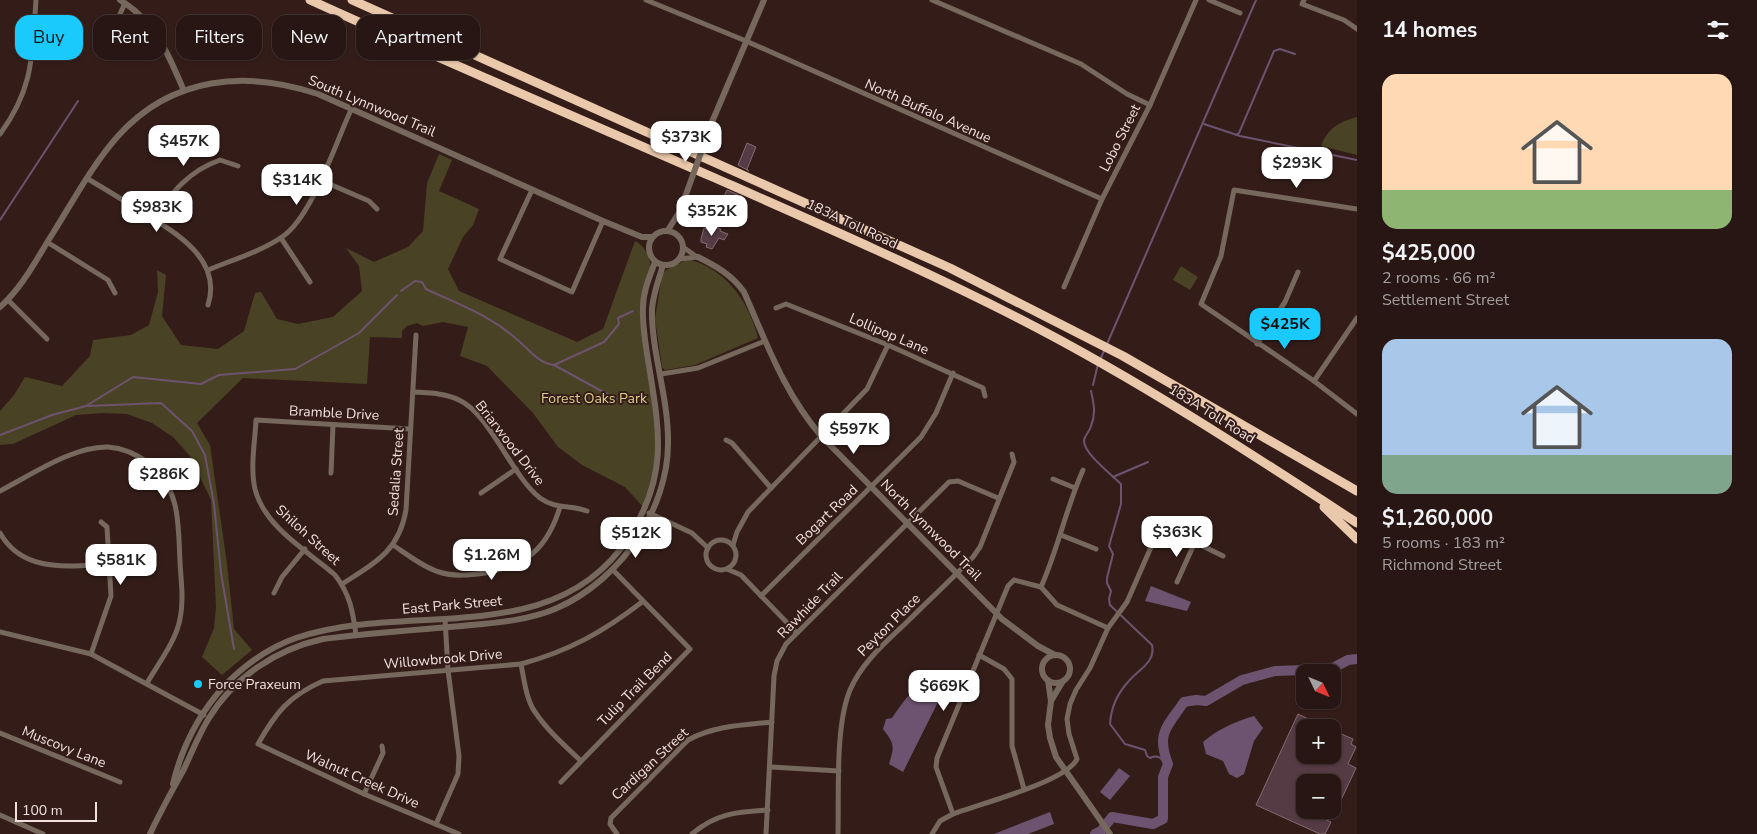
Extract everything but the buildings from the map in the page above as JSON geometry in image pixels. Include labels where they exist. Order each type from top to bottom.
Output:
[{"type":"highway","name":"183A Toll Road","points":[[310,0],[822,224],[976,297],[1114,371],[1210,427],[1311,495],[1357,523]]},
{"type":"highway","name":"183A Toll Road","points":[[352,0],[507,71],[788,194],[982,284],[1122,356],[1357,491]]},
{"type":"highway","points":[[1311,495],[1357,539]]},
{"type":"street","points":[[0,134],[17,110],[28,80],[36,0]]},
{"type":"street","name":"North Buffalo Avenue","points":[[646,0],[746,41],[1102,200]]},
{"type":"street","points":[[679,259],[683,247],[677,235],[679,214],[712,122],[764,0]]},
{"type":"street","points":[[932,0],[1081,64],[1127,94],[1150,106]]},
{"type":"street","name":"Lobo Street","points":[[1064,287],[1102,200],[1150,106],[1196,0]]},
{"type":"street","points":[[1209,0],[1240,13]]},
{"type":"street","points":[[118,15],[123,2],[138,13],[159,36],[184,91]]},
{"type":"street","points":[[1303,2],[1344,20],[1357,29]]},
{"type":"street","name":"South Lynnwood Trail","points":[[0,307],[8,300],[107,149],[130,124],[156,105],[184,91],[218,82],[236,80],[280,83],[318,94],[642,238],[652,237]]},
{"type":"street","points":[[208,270],[281,238],[291,230],[305,213],[351,110]]},
{"type":"street","points":[[154,219],[176,187],[199,169],[220,160],[238,166]]},
{"type":"street","points":[[88,179],[185,240],[198,254],[208,270],[212,290],[208,305]]},
{"type":"street","points":[[320,180],[369,201],[378,209]]},
{"type":"street","points":[[532,190],[500,260],[572,292],[603,221]]},
{"type":"street","points":[[1357,209],[1234,190],[1221,256],[1201,304],[1257,344],[1314,381],[1357,414]]},
{"type":"street","points":[[668,230],[679,214]]},
{"type":"street","points":[[677,235],[668,230],[659,232],[652,237],[648,246],[649,255],[655,262],[663,265],[672,264],[679,259],[698,257]]},
{"type":"street","points":[[281,238],[310,282]]},
{"type":"street","name":"South Lynnwood Trail","points":[[642,238],[648,246]]},
{"type":"street","points":[[47,242],[108,280],[115,293]]},
{"type":"street","name":"North Lynnwood Trail","points":[[683,247],[715,265],[738,282],[783,382],[804,415],[822,437],[996,613],[1038,646],[1055,655]]},
{"type":"street","name":"East Park Street","points":[[171,792],[177,768],[202,714],[235,675],[265,653],[295,638],[314,633],[355,626],[512,612],[534,607],[576,588],[614,557],[644,511],[653,487],[658,464],[658,421],[648,356],[643,306],[655,262]]},
{"type":"street","name":"East Park Street","points":[[150,834],[209,718],[240,682],[255,669],[275,657],[312,642],[356,635],[445,628],[519,619],[554,609],[579,596],[612,569],[633,546],[652,514],[661,491],[668,446],[668,424],[653,326],[652,307],[663,265]]},
{"type":"street","points":[[1257,344],[1285,302],[1298,272]]},
{"type":"street","points":[[8,300],[47,339]]},
{"type":"street","name":"Lollipop Lane","points":[[776,308],[786,304],[888,345],[983,388],[985,396]]},
{"type":"street","points":[[1314,381],[1357,318]]},
{"type":"street","name":"Sedalia Street","points":[[342,584],[374,564],[393,545],[401,532],[406,510],[416,335]]},
{"type":"street","points":[[661,374],[698,368],[765,342]]},
{"type":"street","points":[[741,575],[733,546],[737,532],[748,512],[867,389],[874,379],[888,345]]},
{"type":"street","name":"Bogart Road","points":[[761,596],[872,487],[930,425],[953,373]]},
{"type":"street","name":"Briarwood Drive","points":[[414,392],[447,396],[466,404],[481,419],[516,469],[540,498],[560,508],[587,511]]},
{"type":"street","name":"Bramble Drive","points":[[256,420],[410,429]]},
{"type":"street","name":"Shiloh Street","points":[[256,420],[253,468],[255,489],[264,510],[276,526],[335,575],[342,584],[352,604],[356,635]]},
{"type":"street","points":[[331,473],[333,425]]},
{"type":"street","points":[[726,440],[732,443],[771,488]]},
{"type":"street","points":[[0,491],[72,454],[91,448],[109,447],[126,450],[144,459],[159,472],[170,487],[176,505],[182,598],[180,620],[172,640],[147,683]]},
{"type":"street","name":"Peyton Place","points":[[838,834],[839,771],[844,709],[850,691],[860,670],[877,650],[957,574],[980,547],[1014,462],[1012,454]]},
{"type":"street","points":[[481,493],[516,469]]},
{"type":"street","points":[[1041,587],[1083,470]]},
{"type":"street","points":[[1054,479],[1075,488]]},
{"type":"street","name":"Rawhide Trail","points":[[766,834],[771,768],[774,676],[777,661],[786,644],[949,482],[958,482],[998,498]]},
{"type":"street","points":[[393,545],[423,565],[441,573],[471,575],[501,570],[519,563],[535,552],[550,533],[560,508]]},
{"type":"street","points":[[644,511],[684,529],[700,539],[708,548]]},
{"type":"street","points":[[91,654],[111,596],[107,527],[102,522]]},
{"type":"street","points":[[932,834],[940,821],[952,814],[1054,778],[1075,763],[1077,758],[1068,727],[1070,704],[1076,690],[1090,668],[1108,628],[1127,602],[1155,538],[1159,533],[1172,531],[1223,556]]},
{"type":"street","points":[[700,539],[713,542],[726,540],[737,532]]},
{"type":"street","points":[[0,533],[18,552],[34,562],[49,566],[109,564]]},
{"type":"street","points":[[1061,535],[1096,549]]},
{"type":"street","points":[[726,540],[733,546]]},
{"type":"street","points":[[713,542],[708,548],[707,558],[712,567],[727,569],[741,575],[796,632]]},
{"type":"street","points":[[1177,582],[1195,542]]},
{"type":"street","points":[[274,593],[282,577],[304,549]]},
{"type":"street","points":[[727,569],[736,558]]},
{"type":"street","name":"Tulip Trail Bend","points":[[561,782],[580,760],[690,649],[642,602],[612,569]]},
{"type":"street","points":[[952,814],[936,767],[937,758],[1008,586],[1014,580],[1041,587],[1056,605],[1108,628]]},
{"type":"street","name":"Willowbrook Drive","points":[[258,744],[272,718],[287,701],[302,690],[323,681],[521,664],[550,656],[575,646],[599,633],[642,602]]},
{"type":"street","points":[[436,824],[458,774],[458,737],[448,670],[445,619]]},
{"type":"street","points":[[0,632],[91,654],[209,718]]},
{"type":"street","points":[[1038,646],[1043,663],[1043,672],[1048,680],[1051,701],[1048,725],[1056,757],[1110,834]]},
{"type":"street","points":[[1043,663],[1046,659],[1055,655],[1064,657],[1070,664],[1070,674],[1059,685],[1051,701]]},
{"type":"street","points":[[979,656],[1004,669],[1012,679],[1012,746],[1024,789]]},
{"type":"street","points":[[521,664],[526,691],[534,711],[549,730],[580,760]]},
{"type":"street","points":[[1048,680],[1056,683],[1064,680]]},
{"type":"street","name":"Cardigan Street","points":[[617,834],[610,824],[611,818],[616,811],[688,740],[703,732],[725,726],[772,722]]},
{"type":"street","points":[[0,740],[1,734]]},
{"type":"street","name":"Muscovy Lane","points":[[1,734],[120,782]]},
{"type":"street","name":"Walnut Creek Drive","points":[[258,744],[364,794],[459,834]]},
{"type":"street","points":[[364,794],[383,753],[382,746]]},
{"type":"street","points":[[771,768],[839,771]]},
{"type":"street","points":[[692,834],[706,822],[726,814],[768,810]]},
{"type":"street","points":[[0,815],[43,834]]},
{"type":"green space","points":[[1357,117],[1357,155],[1321,146],[1331,130],[1345,121]]},
{"type":"green space","name":"Forest Oaks Park","points":[[439,154],[452,160],[439,191],[479,209],[473,225],[463,237],[448,269],[459,291],[577,342],[603,329],[635,241],[646,252],[651,266],[643,299],[656,429],[651,481],[643,507],[625,487],[582,465],[558,447],[533,413],[487,366],[460,356],[468,327],[443,322],[423,326],[417,323],[407,326],[402,331],[402,338],[370,337],[367,384],[243,378],[197,423],[210,445],[234,629],[252,650],[222,675],[202,657],[214,628],[216,607],[211,500],[190,456],[173,437],[152,423],[127,414],[76,415],[13,444],[0,445],[0,411],[14,395],[25,377],[62,386],[90,356],[93,340],[131,335],[149,325],[158,292],[157,270],[166,275],[162,316],[181,345],[218,349],[244,331],[255,293],[261,292],[277,319],[298,324],[333,317],[362,291],[359,266],[346,248],[374,262],[408,247],[423,231],[427,183]]},
{"type":"green space","points":[[688,259],[714,270],[734,289],[749,312],[758,338],[695,365],[665,370],[662,367],[655,319],[662,275],[666,270]]},
{"type":"green space","points":[[1181,266],[1198,277],[1190,290],[1173,280]]},
{"type":"shaded area","points":[[1151,586],[1191,602],[1187,611],[1145,601]]},
{"type":"shaded area","points":[[933,679],[943,681],[945,684],[944,690],[903,772],[889,764],[893,749],[891,741],[883,729],[886,719],[892,718],[914,690]]},
{"type":"shaded area","points":[[1254,716],[1263,728],[1254,741],[1244,774],[1237,778],[1229,774],[1223,761],[1206,754],[1203,742],[1227,726]]},
{"type":"shaded area","points":[[1119,768],[1130,776],[1110,800],[1100,792]]},
{"type":"shaded area","points":[[1050,812],[1054,824],[1028,834],[994,834]]},
{"type":"waterway","points":[[1107,344],[1256,0]]},
{"type":"waterway","points":[[1236,135],[1239,133],[1274,51],[1280,49],[1295,54]]},
{"type":"waterway","points":[[0,220],[78,101]]},
{"type":"waterway","points":[[1204,124],[1240,136],[1357,160]]},
{"type":"waterway","points":[[401,291],[415,281],[422,282],[426,289],[498,325],[540,359],[616,399]]},
{"type":"waterway","points":[[0,435],[52,415],[86,406],[133,377],[201,384],[219,375],[295,369],[359,333],[397,295]]},
{"type":"waterway","points":[[554,365],[604,342],[619,324],[618,318],[633,311]]},
{"type":"waterway","points":[[1100,360],[1104,351]]},
{"type":"waterway","points":[[1093,385],[1098,364]]},
{"type":"waterway","points":[[1091,391],[1094,417],[1084,440],[1085,445],[1093,457],[1121,484],[1121,504],[1109,546],[1113,554],[1107,578],[1111,591],[1110,605],[1152,645],[1149,661],[1118,696],[1113,707],[1110,724],[1125,744],[1145,750],[1147,756],[1150,758],[1158,757],[1167,766]]},
{"type":"waterway","points":[[87,406],[161,403],[192,431],[205,455],[214,504],[221,573],[234,649]]},
{"type":"waterway","points":[[1113,477],[1148,462]]},
{"type":"waterway","points":[[1095,834],[1101,831],[1112,817],[1153,824],[1163,819],[1163,777],[1168,764],[1163,737],[1168,724],[1184,702],[1206,701],[1242,680],[1275,671],[1331,669],[1348,660],[1357,659]]},
{"type":"place","name":"Force Praxeum","points":[[198,684]]}]
